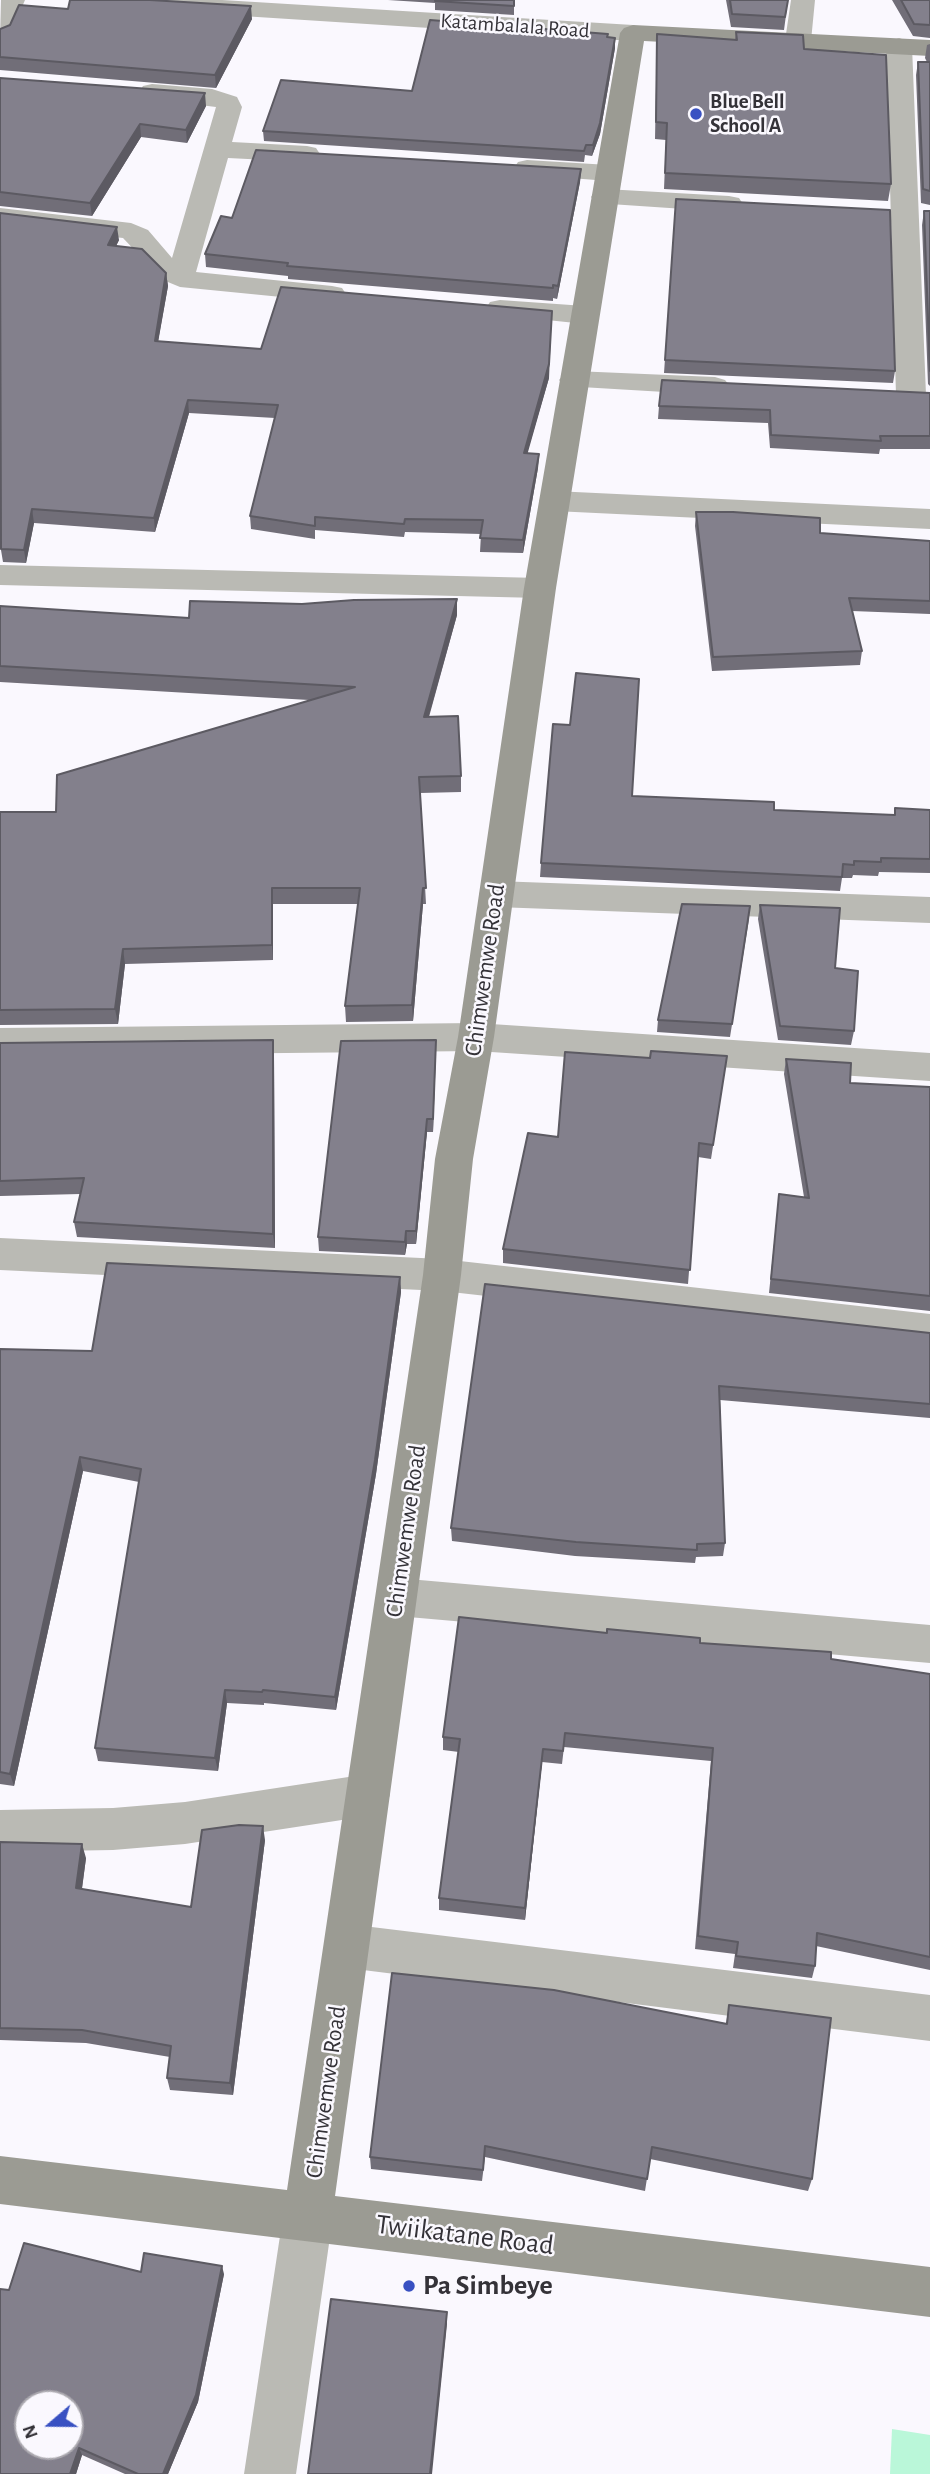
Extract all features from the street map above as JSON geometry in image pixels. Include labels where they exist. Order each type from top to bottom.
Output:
[{"type":"main road","name":"Katambalala Road","points":[[633,33],[930,48]]},
{"type":"main road","name":"Chimwemwe Road","points":[[308,2216],[442,1275],[454,1159],[476,1037],[540,588],[633,33]]},
{"type":"main road","name":"Twiikatane Road","points":[[0,2180],[930,2292]]},
{"type":"street","points":[[0,32],[13,0]]},
{"type":"street","name":"Katambalala Road","points":[[101,0],[399,9],[633,33]]},
{"type":"street","points":[[797,41],[803,0]]},
{"type":"street","points":[[899,46],[908,395]]},
{"type":"street","points":[[132,91],[212,97],[228,103],[229,111],[180,279]]},
{"type":"street","points":[[218,149],[326,156]]},
{"type":"street","points":[[501,166],[607,185],[755,205]]},
{"type":"street","points":[[0,216],[131,230],[141,236],[169,274],[180,279],[355,296]]},
{"type":"street","points":[[477,306],[586,315]]},
{"type":"street","points":[[574,380],[736,387]]},
{"type":"street","points":[[554,500],[930,519]]},
{"type":"street","points":[[0,575],[540,588]]},
{"type":"street","points":[[496,894],[930,910]]},
{"type":"street","points":[[0,1042],[476,1037],[930,1067]]},
{"type":"street","points":[[0,1254],[442,1275],[930,1330]]},
{"type":"street","points":[[397,1597],[930,1644]]},
{"type":"street","points":[[0,1831],[113,1829],[185,1823],[368,1795]]},
{"type":"street","points":[[348,1946],[930,2018]]},
{"type":"street","name":"Chimwemwe Road","points":[[270,2474],[308,2216]]},
{"type":"green space","points":[[892,2429],[930,2435],[930,2474],[890,2474]]},
{"type":"building","points":[[70,0],[150,0],[251,6],[215,75],[0,57],[0,29],[10,25],[19,5],[68,9]]},
{"type":"building","points":[[514,0],[514,6],[435,1]]},
{"type":"building","points":[[730,0],[788,0],[785,17],[732,14]]},
{"type":"building","points":[[901,0],[930,0],[930,25],[914,24]]},
{"type":"building","points":[[430,20],[608,34],[607,37],[615,38],[600,123],[593,145],[586,145],[584,151],[263,131],[281,80],[412,91]]},
{"type":"building","points":[[736,32],[803,35],[804,49],[886,55],[891,184],[665,173],[667,123],[656,122],[657,34],[737,40]]},
{"type":"building","points":[[918,62],[930,62],[930,191],[923,189]]},
{"type":"building","points":[[0,78],[205,93],[186,130],[140,124],[90,203],[0,192]]},
{"type":"building","points":[[256,150],[581,169],[558,286],[553,285],[553,288],[287,266],[288,263],[205,254],[221,216],[232,218]]},
{"type":"building","points":[[676,199],[890,210],[895,371],[665,360]]},
{"type":"building","points":[[924,211],[930,211],[930,371]]},
{"type":"building","points":[[0,213],[117,227],[108,245],[142,249],[166,273],[155,341],[261,349],[281,287],[552,311],[549,364],[524,453],[539,454],[523,540],[480,538],[483,520],[405,519],[404,524],[315,517],[315,526],[250,516],[278,405],[188,400],[154,518],[32,509],[24,550],[1,549]]},
{"type":"building","points":[[662,380],[930,393],[930,436],[880,436],[881,441],[771,435],[770,410],[659,406]]},
{"type":"building","points":[[696,512],[820,518],[820,533],[930,541],[930,601],[849,598],[862,651],[713,657]]},
{"type":"building","points":[[457,599],[424,717],[458,716],[461,776],[419,777],[426,888],[423,888],[412,1005],[345,1006],[360,888],[272,888],[272,945],[123,949],[115,1009],[0,1010],[0,812],[56,812],[57,775],[355,687],[0,666],[0,606],[189,618],[190,601],[302,604],[354,600]]},
{"type":"building","points":[[576,673],[639,679],[632,796],[774,802],[774,810],[895,815],[895,808],[930,810],[930,859],[881,858],[881,862],[854,861],[854,865],[843,864],[842,877],[541,863],[553,724],[570,725]]},
{"type":"building","points":[[682,904],[750,906],[732,1024],[658,1020]]},
{"type":"building","points":[[760,905],[840,908],[835,968],[858,971],[854,1031],[780,1026]]},
{"type":"building","points":[[273,1040],[273,1234],[74,1222],[84,1178],[0,1181],[0,1043]]},
{"type":"building","points":[[436,1040],[433,1119],[427,1119],[416,1231],[406,1231],[405,1242],[318,1237],[341,1041]]},
{"type":"building","points":[[651,1051],[727,1056],[713,1145],[699,1143],[690,1270],[503,1249],[528,1133],[558,1137],[565,1052],[650,1058]]},
{"type":"building","points":[[786,1059],[851,1063],[850,1083],[930,1087],[930,1296],[771,1279],[779,1194],[809,1198]]},
{"type":"building","points":[[107,1263],[400,1277],[375,1460],[335,1697],[263,1690],[225,1690],[215,1758],[95,1748],[141,1469],[80,1457],[10,1774],[0,1772],[0,1349],[92,1351]]},
{"type":"building","points":[[485,1284],[930,1333],[930,1404],[719,1386],[725,1543],[697,1544],[697,1550],[576,1542],[451,1528]]},
{"type":"building","points":[[459,1617],[607,1633],[607,1629],[700,1638],[700,1643],[831,1652],[831,1659],[930,1674],[930,1957],[817,1933],[815,1966],[736,1956],[738,1942],[698,1936],[713,1748],[565,1733],[563,1751],[543,1749],[525,1908],[439,1898],[460,1739],[443,1737]]},
{"type":"building","points":[[239,1825],[263,1826],[230,2083],[167,2078],[171,2046],[82,2030],[0,2028],[0,1842],[82,1844],[76,1888],[191,1907],[202,1830]]},
{"type":"building","points":[[392,1973],[554,1990],[727,2024],[729,2005],[831,2018],[812,2179],[652,2147],[647,2179],[485,2146],[483,2170],[370,2157]]},
{"type":"building","points":[[24,2243],[141,2272],[144,2253],[222,2266],[196,2395],[163,2474],[138,2474],[84,2450],[84,2390],[14,2390],[14,2460],[75,2460],[70,2474],[0,2474],[0,2289],[9,2290]]},
{"type":"building","points":[[331,2299],[447,2312],[430,2474],[308,2474]]},
{"type":"place","name":"Blue Bell School A","points":[[696,114]]},
{"type":"place","name":"Pa Simbeye","points":[[409,2286]]}]
